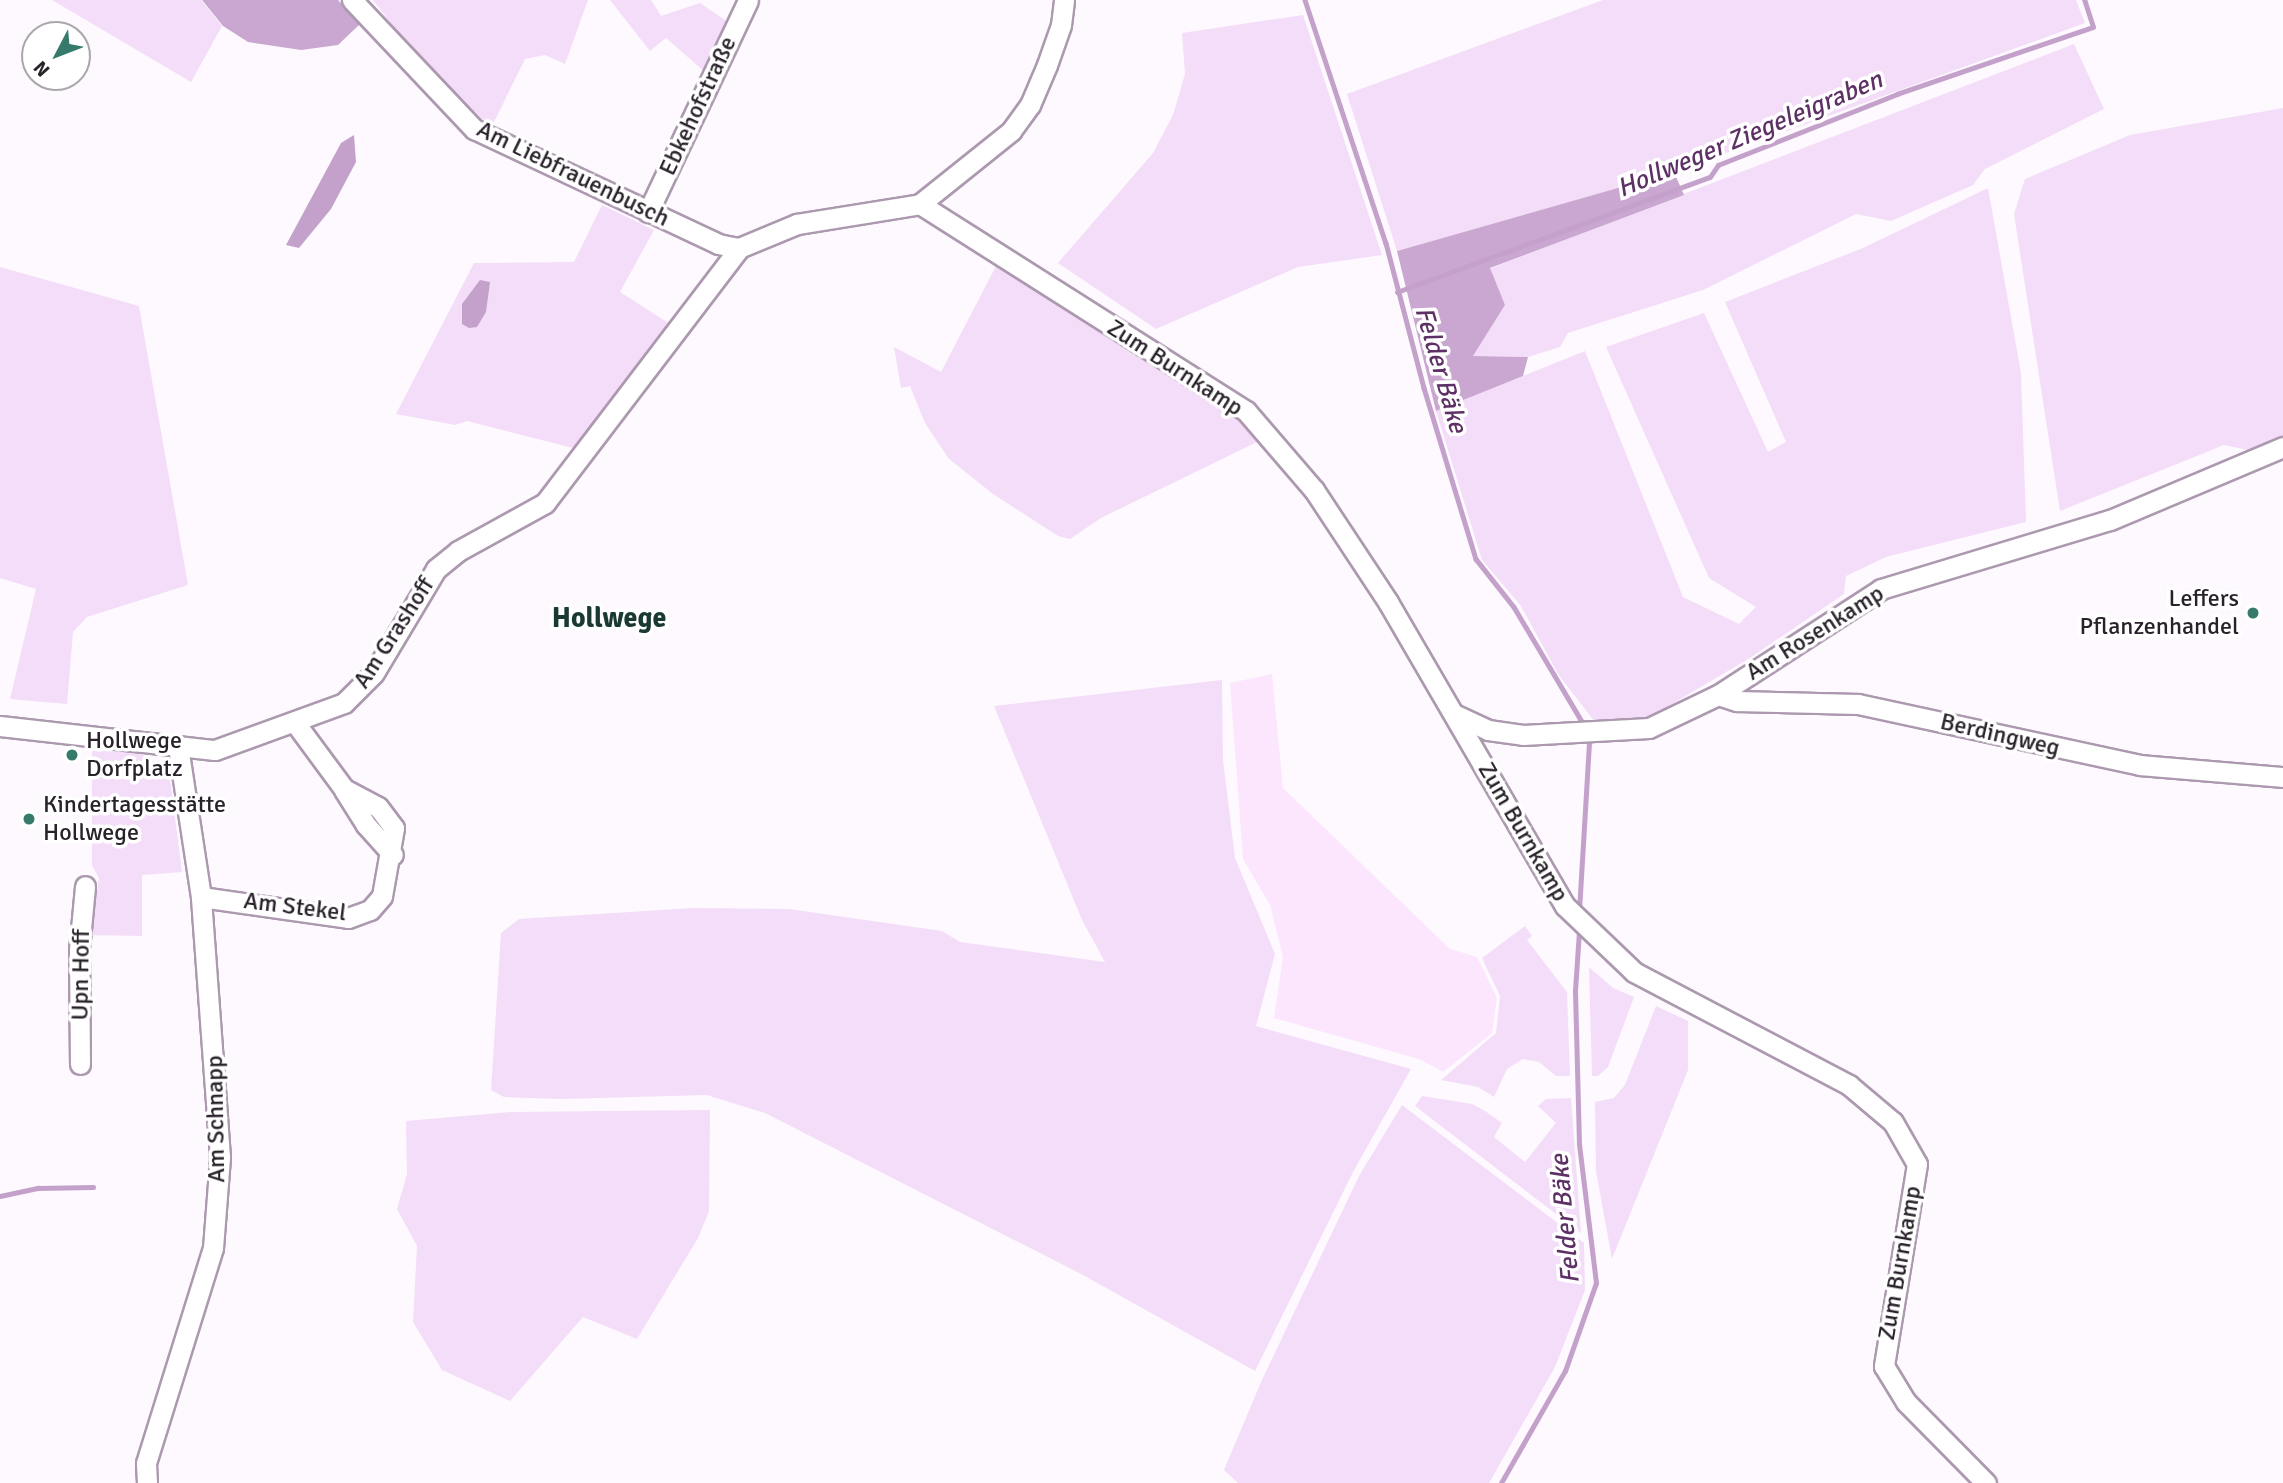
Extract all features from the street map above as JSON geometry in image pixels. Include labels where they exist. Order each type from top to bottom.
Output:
[{"type":"street","name":"Am Liebfrauenbusch","points":[[352,0],[474,129],[718,244],[739,248]]},
{"type":"street","name":"Ebkehofstraße","points":[[649,212],[748,0]]},
{"type":"street","points":[[739,248],[797,223],[920,204],[1011,131],[1030,105],[1061,25],[1064,0]]},
{"type":"street","name":"Zum Burnkamp","points":[[920,204],[1245,411],[1314,490],[1453,713],[1565,906],[1634,972],[1849,1086],[1893,1122],[1917,1164],[1884,1366],[1906,1402],[1986,1483]]},
{"type":"street","points":[[718,244],[722,266]]},
{"type":"street","name":"Am Grashoff","points":[[0,726],[215,750],[331,710],[358,692],[426,582],[446,559],[545,503],[722,266],[739,248]]},
{"type":"street","name":"Am Rosenkamp","points":[[1453,713],[1488,730],[1503,732],[1577,735],[1648,728],[1718,695],[1881,589],[2110,520],[2283,447]]},
{"type":"street","name":"Berdingweg","points":[[1718,695],[1737,701],[1833,701],[2140,765],[2283,777]]},
{"type":"street","name":"Am Stekel","points":[[201,897],[348,918],[370,910],[382,896],[393,855],[394,828],[386,815],[344,789],[296,724]]},
{"type":"street","points":[[1483,764],[1489,742],[1503,732]]},
{"type":"street","name":"Am Schnapp","points":[[147,1483],[146,1463],[213,1248],[220,1157],[201,897],[178,747]]},
{"type":"street","name":"Upn Hoff","points":[[80,1063],[79,950],[85,886]]},
{"type":"shaded area","points":[[52,0],[201,0],[222,26],[191,82]]},
{"type":"shaded area","points":[[202,0],[338,0],[360,24],[338,45],[301,50],[248,42],[223,26]]},
{"type":"shaded area","points":[[373,0],[588,0],[565,64],[545,55],[525,59],[493,124],[481,118],[409,47]]},
{"type":"shaded area","points":[[610,0],[651,0],[661,16],[700,3],[728,22],[706,73],[666,38],[650,51]]},
{"type":"shaded area","points":[[1603,0],[2076,0],[2085,23],[1674,172],[1397,251],[1347,94]]},
{"type":"shaded area","points":[[1303,15],[1382,255],[1298,267],[1156,329],[1058,263],[1153,153],[1173,115],[1185,74],[1182,33]]},
{"type":"shaded area","points":[[2074,44],[2104,109],[1985,169],[1973,185],[1891,221],[1856,214],[1703,290],[1568,333],[1560,347],[1528,357],[1473,356],[1505,305],[1489,269]]},
{"type":"shaded area","points":[[2283,108],[2283,437],[2253,451],[2224,445],[2060,511],[2014,214],[2025,179],[2130,135]]},
{"type":"shaded area","points":[[354,135],[356,162],[331,209],[299,248],[286,245],[341,143]]},
{"type":"shaded area","points":[[1674,172],[1684,195],[1490,268],[1505,305],[1473,356],[1528,357],[1523,376],[1436,411],[1397,251]]},
{"type":"shaded area","points":[[1988,188],[2021,373],[2026,522],[1886,557],[1846,576],[1844,594],[1750,658],[1650,717],[1595,722],[1558,674],[1521,606],[1482,560],[1436,411],[1585,351],[1683,597],[1739,624],[1756,607],[1709,578],[1606,347],[1704,313],[1768,452],[1786,442],[1725,302],[1863,248]]},
{"type":"shaded area","points":[[602,205],[654,230],[620,292],[670,324],[577,449],[467,421],[455,425],[396,414],[474,263],[574,262]]},
{"type":"shaded area","points":[[996,266],[1239,420],[1259,441],[1101,518],[1070,539],[1058,536],[993,494],[949,459],[925,423],[910,386],[901,388],[894,347],[941,372]]},
{"type":"shaded area","points":[[0,267],[139,306],[188,585],[87,617],[73,632],[67,704],[10,699],[36,589],[0,578]]},
{"type":"shaded area","points":[[480,280],[490,282],[486,312],[477,327],[469,328],[462,324],[462,304]]},
{"type":"shaded area","points":[[1272,674],[1283,788],[1450,949],[1477,957],[1497,998],[1492,1033],[1443,1072],[1419,1059],[1274,1018],[1283,957],[1270,905],[1243,859],[1230,683]]},
{"type":"shaded area","points":[[1222,680],[1223,760],[1235,858],[1275,954],[1256,1026],[1411,1069],[1354,1170],[1255,1371],[1083,1275],[765,1113],[707,1095],[562,1099],[504,1097],[491,1090],[501,933],[519,919],[693,908],[789,909],[942,931],[960,942],[1105,962],[1082,920],[994,706]]},
{"type":"shaded area","points":[[92,749],[139,753],[169,771],[182,872],[142,875],[142,936],[86,935],[90,900],[97,892],[99,878],[92,865]]},
{"type":"shaded area","points":[[1525,926],[1532,936],[1527,940],[1567,992],[1570,1076],[1556,1076],[1539,1062],[1523,1059],[1507,1069],[1494,1097],[1478,1087],[1441,1080],[1496,1033],[1500,996],[1482,958]]},
{"type":"shaded area","points":[[1589,967],[1613,988],[1634,997],[1608,1067],[1598,1076],[1592,1076]]},
{"type":"shaded area","points":[[1656,1006],[1688,1021],[1688,1070],[1612,1259],[1596,1171],[1595,1102],[1614,1098],[1625,1085]]},
{"type":"shaded area","points":[[1422,1096],[1472,1104],[1485,1111],[1502,1123],[1494,1137],[1525,1162],[1556,1123],[1538,1106],[1546,1099],[1571,1098],[1581,1233],[1415,1106]]},
{"type":"shaded area","points":[[1402,1105],[1584,1243],[1585,1290],[1555,1367],[1489,1483],[1238,1483],[1224,1470],[1261,1382],[1359,1176]]},
{"type":"shaded area","points":[[710,1110],[709,1211],[698,1238],[637,1339],[583,1317],[510,1401],[442,1370],[413,1322],[417,1246],[397,1209],[407,1174],[406,1121],[511,1112]]},
{"type":"waterway","name":"Felder Bäke","points":[[1305,0],[1386,243],[1424,388],[1476,559],[1514,607],[1584,725]]},
{"type":"waterway","name":"Hollweger Ziegeleigraben","points":[[1397,292],[1710,177],[1718,165],[1897,94],[2093,27],[2084,0]]},
{"type":"waterway","name":"Felder Bäke","points":[[1579,911],[1589,744]]},
{"type":"waterway","name":"Felder Bäke","points":[[1501,1483],[1565,1371],[1596,1283],[1579,1144],[1575,991],[1579,930]]},
{"type":"waterway","points":[[0,1196],[38,1188],[93,1187]]},
{"type":"place","name":"Leffers Pflanzenhandel","points":[[2253,613]]},
{"type":"place","name":"Hollwege Dorfplatz","points":[[72,755]]},
{"type":"place","name":"Kindertagesstätte Hollwege","points":[[29,819]]},
{"type":"district","name":"Hollwege","points":[[609,618]]}]
